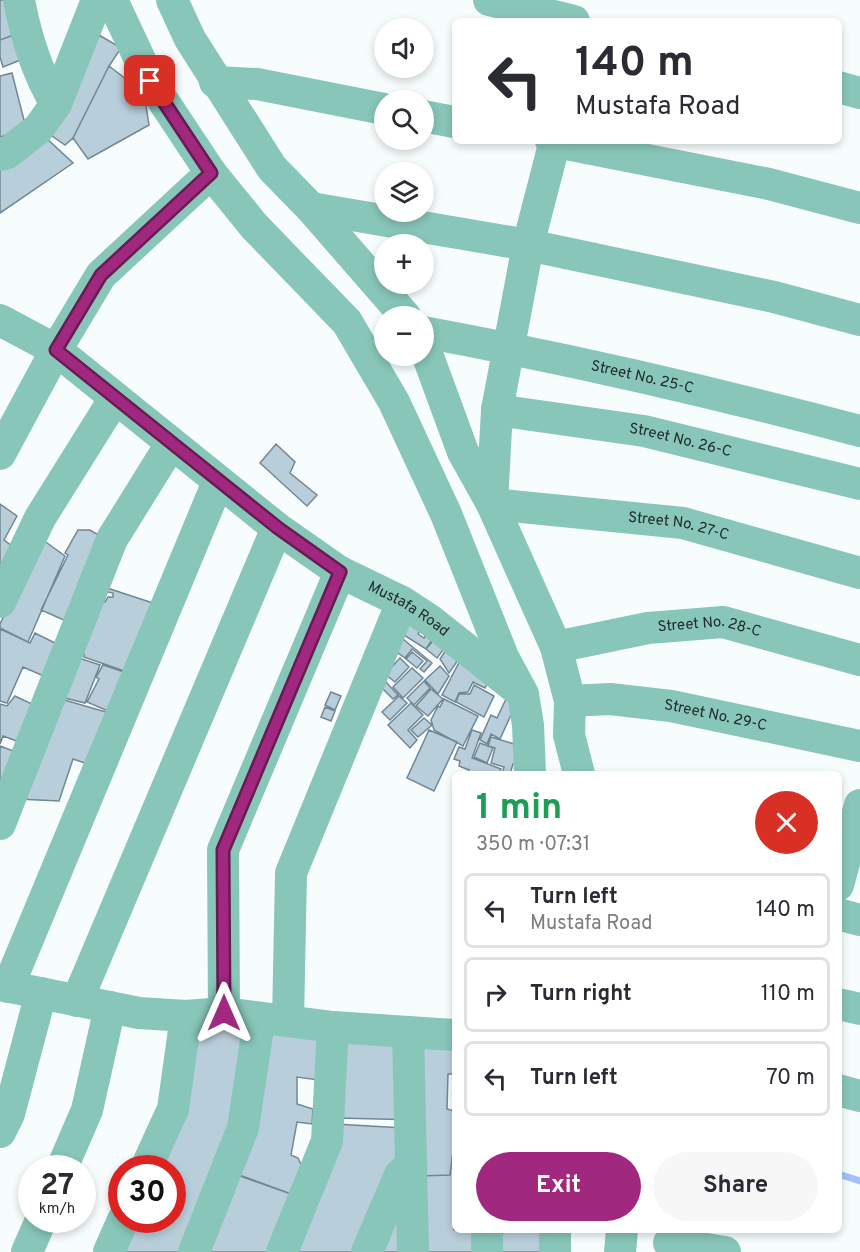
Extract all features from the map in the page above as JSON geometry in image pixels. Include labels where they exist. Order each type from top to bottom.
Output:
[{"type":"street","points":[[19,0],[26,36],[42,82],[56,104]]},
{"type":"street","points":[[0,154],[7,153],[38,129],[56,104],[97,0]]},
{"type":"street","points":[[112,0],[150,81],[211,173],[254,226],[347,322],[398,412],[446,513],[502,657],[523,694],[528,725],[530,771]]},
{"type":"street","points":[[172,0],[190,39],[215,82],[272,168],[396,306]]},
{"type":"street","points":[[489,0],[562,18]]},
{"type":"street","points":[[582,18],[585,0]]},
{"type":"street","points":[[215,82],[257,84],[374,107]]},
{"type":"street","points":[[842,88],[860,93]]},
{"type":"street","points":[[434,118],[452,122]]},
{"type":"street","points":[[492,504],[497,410],[528,245],[553,144]]},
{"type":"street","points":[[569,144],[769,184],[860,208]]},
{"type":"street","points":[[0,454],[56,350],[101,275],[211,173]]},
{"type":"street","points":[[310,208],[528,245],[774,297],[860,320]]},
{"type":"street","name":"Mustafa Road","points":[[0,320],[56,350],[278,528],[340,572],[402,602],[431,621],[523,694]]},
{"type":"street","name":"Street No. 25-C","points":[[434,334],[508,348],[746,401],[860,431]]},
{"type":"street","points":[[431,366],[463,452],[492,504],[555,647],[570,701],[569,735],[578,771]]},
{"type":"street","points":[[0,602],[40,518],[115,398]]},
{"type":"street","name":"Street No. 26-C","points":[[497,410],[644,431],[860,484]]},
{"type":"street","points":[[0,824],[112,539],[171,444]]},
{"type":"street","points":[[218,482],[4,986],[139,1013],[186,1016],[224,1013],[333,1027],[452,1035]]},
{"type":"street","name":"Street No. 27-C","points":[[492,504],[682,523],[860,573]]},
{"type":"street","points":[[77,1001],[278,528]]},
{"type":"street","points":[[224,1013],[223,850],[340,572]]},
{"type":"street","points":[[288,1021],[291,873],[402,602]]},
{"type":"street","name":"Street No. 28-C","points":[[555,647],[648,628],[723,622],[860,660]]},
{"type":"street","name":"Street No. 29-C","points":[[570,701],[610,699],[671,706],[860,746]]},
{"type":"street","points":[[842,869],[853,825]]},
{"type":"street","points":[[842,915],[860,920]]},
{"type":"street","points":[[0,1132],[9,1114],[41,993]]},
{"type":"street","points":[[842,1005],[860,1009]]},
{"type":"street","points":[[68,1155],[87,1110],[110,1007]]},
{"type":"street","points":[[152,1155],[173,1109],[186,1016]]},
{"type":"street","points":[[194,1252],[243,1128],[258,1019]]},
{"type":"street","points":[[282,1252],[327,1141],[333,1027]]},
{"type":"street","points":[[408,1032],[412,1252]]},
{"type":"street","points":[[842,1091],[860,1096]]},
{"type":"street","points":[[367,1252],[400,1175],[411,1164]]},
{"type":"street","points":[[27,1252],[35,1233]]},
{"type":"street","points":[[109,1252],[117,1233]]},
{"type":"street","points":[[487,1233],[487,1252]]},
{"type":"street","points":[[555,1233],[555,1252]]},
{"type":"street","points":[[620,1252],[622,1233]]},
{"type":"street","points":[[668,1242],[726,1252]]},
{"type":"building","points":[[0,0],[11,0],[16,34],[0,40]]},
{"type":"building","points":[[16,34],[23,59],[3,67],[0,57],[0,40]]},
{"type":"building","points":[[99,35],[121,48],[109,66],[73,138],[65,145],[45,131]]},
{"type":"building","points":[[109,66],[144,93],[149,125],[88,159],[73,138]]},
{"type":"building","points":[[12,73],[26,128],[0,137],[0,76]]},
{"type":"building","points":[[45,137],[73,163],[0,213],[0,170]]},
{"type":"building","points":[[276,444],[295,462],[290,473],[317,495],[307,506],[260,463]]},
{"type":"building","points":[[0,504],[17,516],[4,540],[28,558],[0,573]]},
{"type":"building","points":[[78,530],[90,530],[114,544],[75,625],[41,610],[68,555],[65,553]]},
{"type":"building","points":[[43,540],[65,556],[28,642],[0,628],[0,624],[32,557]]},
{"type":"building","points":[[101,586],[159,605],[130,673],[84,657],[84,654],[78,651],[92,600],[105,602],[108,597],[113,597],[113,593]]},
{"type":"building","points":[[409,615],[423,624],[418,634],[424,638],[429,630],[435,635],[426,649],[399,632]]},
{"type":"building","points":[[0,629],[30,643],[35,633],[57,644],[55,681],[23,667],[7,703],[0,701]]},
{"type":"building","points":[[439,634],[449,642],[437,658],[426,649]]},
{"type":"building","points":[[403,639],[432,663],[424,672],[420,669],[427,661],[412,649],[405,658],[394,650]]},
{"type":"building","points":[[452,641],[465,650],[449,673],[440,659]]},
{"type":"building","points":[[412,652],[423,661],[417,668],[406,659]]},
{"type":"building","points":[[73,656],[100,665],[85,703],[53,695]]},
{"type":"building","points":[[462,657],[493,673],[485,688],[473,682],[468,692],[459,693],[455,702],[442,695]]},
{"type":"building","points":[[400,658],[409,667],[395,682],[385,674]]},
{"type":"building","points":[[103,665],[127,673],[108,711],[87,702],[99,679],[96,677]]},
{"type":"building","points":[[440,666],[449,676],[438,694],[425,680]]},
{"type":"building","points":[[412,668],[423,678],[403,698],[393,687]]},
{"type":"building","points":[[382,678],[398,695],[393,699],[377,683]]},
{"type":"building","points":[[424,681],[430,688],[414,705],[407,698]]},
{"type":"building","points":[[474,685],[494,696],[484,717],[456,702],[459,694],[470,694]]},
{"type":"building","points":[[431,689],[443,699],[428,716],[416,706]]},
{"type":"building","points":[[331,692],[341,696],[335,710],[325,705]]},
{"type":"building","points":[[15,696],[38,707],[22,743],[3,736],[0,744],[0,704],[7,706]]},
{"type":"building","points":[[399,696],[407,703],[390,720],[382,712]]},
{"type":"building","points":[[54,697],[106,712],[97,767],[73,759],[59,801],[18,799]]},
{"type":"building","points":[[444,699],[478,716],[463,746],[434,730],[431,720]]},
{"type":"building","points":[[506,699],[516,704],[500,739],[491,734],[487,744],[480,740],[491,715],[497,718]]},
{"type":"building","points":[[411,703],[423,715],[408,730],[417,740],[410,748],[388,725]]},
{"type":"building","points":[[325,707],[335,711],[331,721],[321,717]]},
{"type":"building","points":[[424,718],[432,725],[418,737],[411,730]]},
{"type":"building","points":[[429,730],[457,742],[434,791],[407,778]]},
{"type":"building","points":[[472,730],[481,733],[472,758],[501,769],[500,771],[468,771],[459,766],[460,761],[454,759],[459,747],[465,749]]},
{"type":"building","points":[[491,737],[524,747],[519,766],[513,764],[511,771],[503,771],[504,767],[491,763],[495,748],[488,746]]},
{"type":"building","points":[[480,743],[493,748],[487,763],[474,757]]},
{"type":"building","points":[[0,746],[21,754],[0,809]]},
{"type":"building","points":[[185,1021],[258,1028],[191,1252],[116,1252],[124,1233],[186,1233],[186,1155],[155,1155]]},
{"type":"building","points":[[261,1029],[328,1040],[326,1081],[297,1077],[297,1104],[313,1109],[312,1124],[297,1122],[291,1155],[298,1158],[304,1171],[302,1198],[240,1176]]},
{"type":"building","points":[[338,1040],[401,1042],[420,1120],[337,1118]]},
{"type":"building","points":[[416,1041],[452,1044],[452,1074],[448,1074],[447,1109],[452,1110],[450,1175],[419,1176]]},
{"type":"building","points":[[335,1124],[404,1128],[402,1149],[358,1252],[285,1252]]},
{"type":"building","points":[[452,1159],[452,1233],[485,1233],[487,1252],[418,1252],[419,1176],[450,1175]]},
{"type":"building","points":[[231,1172],[302,1198],[277,1252],[200,1252]]},
{"type":"building","points":[[393,1207],[406,1252],[372,1252]]},
{"type":"building","points":[[487,1233],[555,1233],[555,1252],[487,1252]]},
{"type":"waterway","points":[[842,1175],[860,1181]]},
{"type":"route","points":[[150,81],[211,173],[101,275],[56,350],[218,482],[340,572],[223,850],[224,1013]]}]
